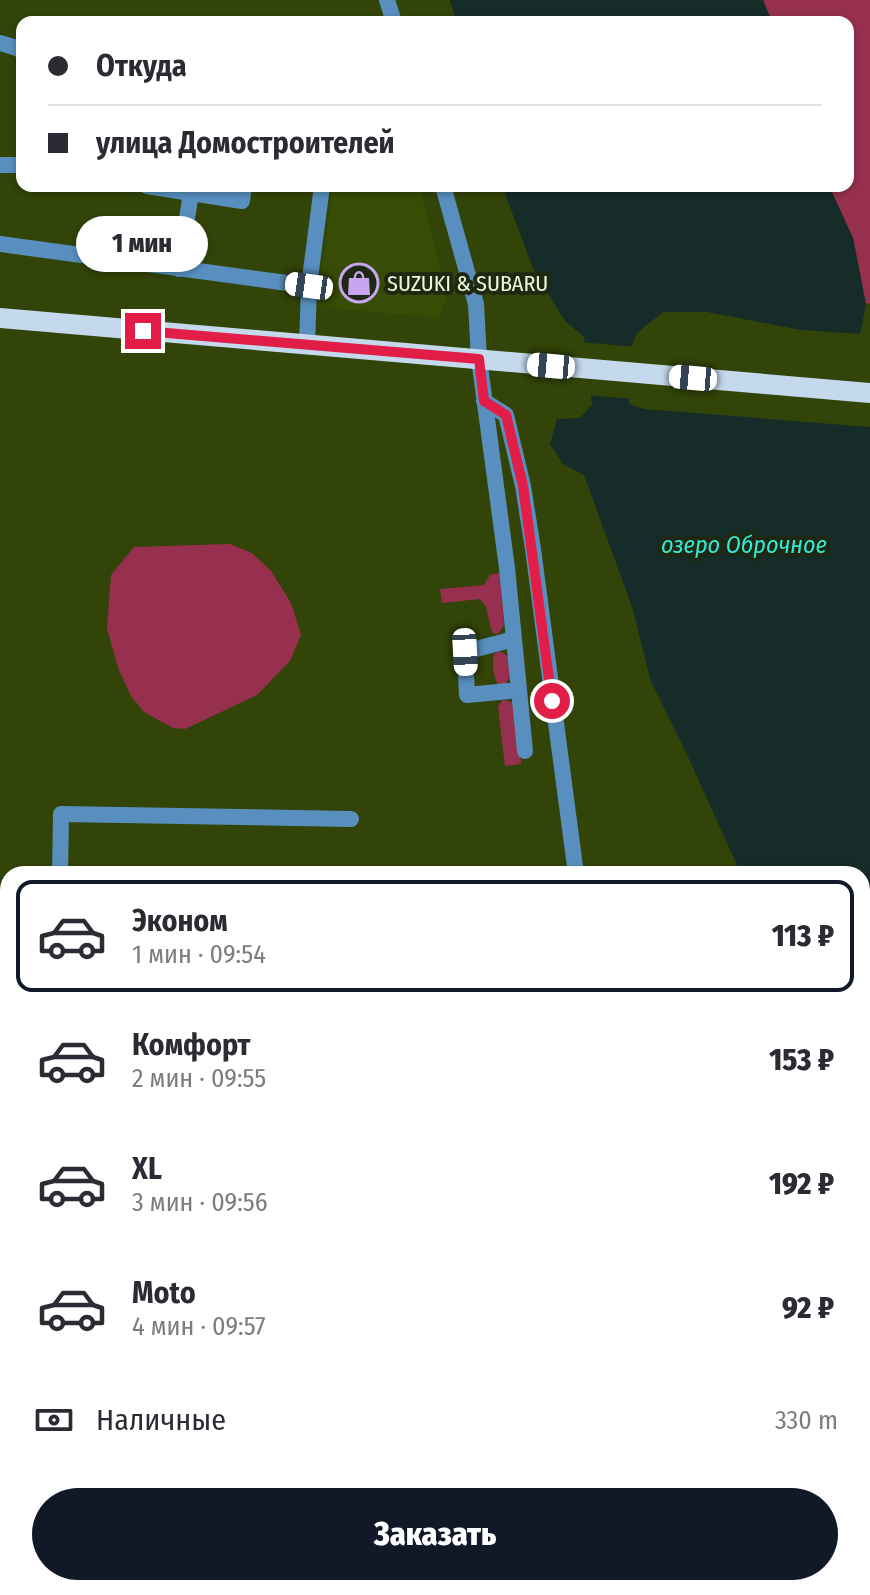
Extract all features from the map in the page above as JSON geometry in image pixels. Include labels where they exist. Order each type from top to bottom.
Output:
[{"type":"main road","points":[[0,318],[870,393]]},
{"type":"street","points":[[185,192],[242,201],[243,192]]},
{"type":"street","points":[[307,345],[309,286],[321,192]]},
{"type":"street","points":[[445,192],[476,304],[479,359],[507,568],[525,751]]},
{"type":"street","points":[[179,269],[191,193]]},
{"type":"street","points":[[0,244],[309,286]]},
{"type":"street","points":[[484,401],[506,415],[523,486],[575,866]]},
{"type":"street","points":[[514,639],[465,652],[467,695],[519,690]]},
{"type":"street","points":[[60,866],[61,814],[351,819]]},
{"type":"shaded area","points":[[763,0],[870,0],[870,303],[866,304],[853,238],[832,192],[854,192],[854,16],[770,16]]},
{"type":"shaded area","points":[[332,192],[421,192],[447,296],[439,318],[317,307]]},
{"type":"shaded area","points":[[230,544],[252,553],[271,571],[291,603],[301,635],[290,661],[257,695],[185,729],[173,728],[144,712],[131,696],[118,668],[107,628],[111,575],[134,547]]},
{"type":"shaded area","points":[[500,573],[504,625],[498,634],[492,633],[486,607],[480,599],[442,603],[440,589],[484,585],[490,575]]},
{"type":"shaded area","points":[[499,651],[508,656],[510,677],[504,686],[498,684],[493,669],[494,654]]},
{"type":"shaded area","points":[[503,699],[513,703],[521,764],[505,766],[498,707]]},
{"type":"water","points":[[450,0],[763,0],[770,16],[454,16]]},
{"type":"water","name":"озеро Оброчное","points":[[504,192],[832,192],[853,238],[866,304],[860,334],[801,330],[707,312],[663,312],[638,332],[630,349],[629,404],[644,409],[870,427],[870,866],[737,866],[650,679],[632,607],[584,475],[563,464],[550,444],[557,419],[580,418],[592,405],[584,337],[564,320],[533,268]]},
{"type":"pier","points":[[580,342],[635,347],[633,399],[586,395]]},
{"type":"place","name":"SUZUKI & SUBARU","points":[[359,283]]},
{"type":"route","points":[[143,331],[479,359],[484,401],[506,415],[523,486],[552,701]]}]
